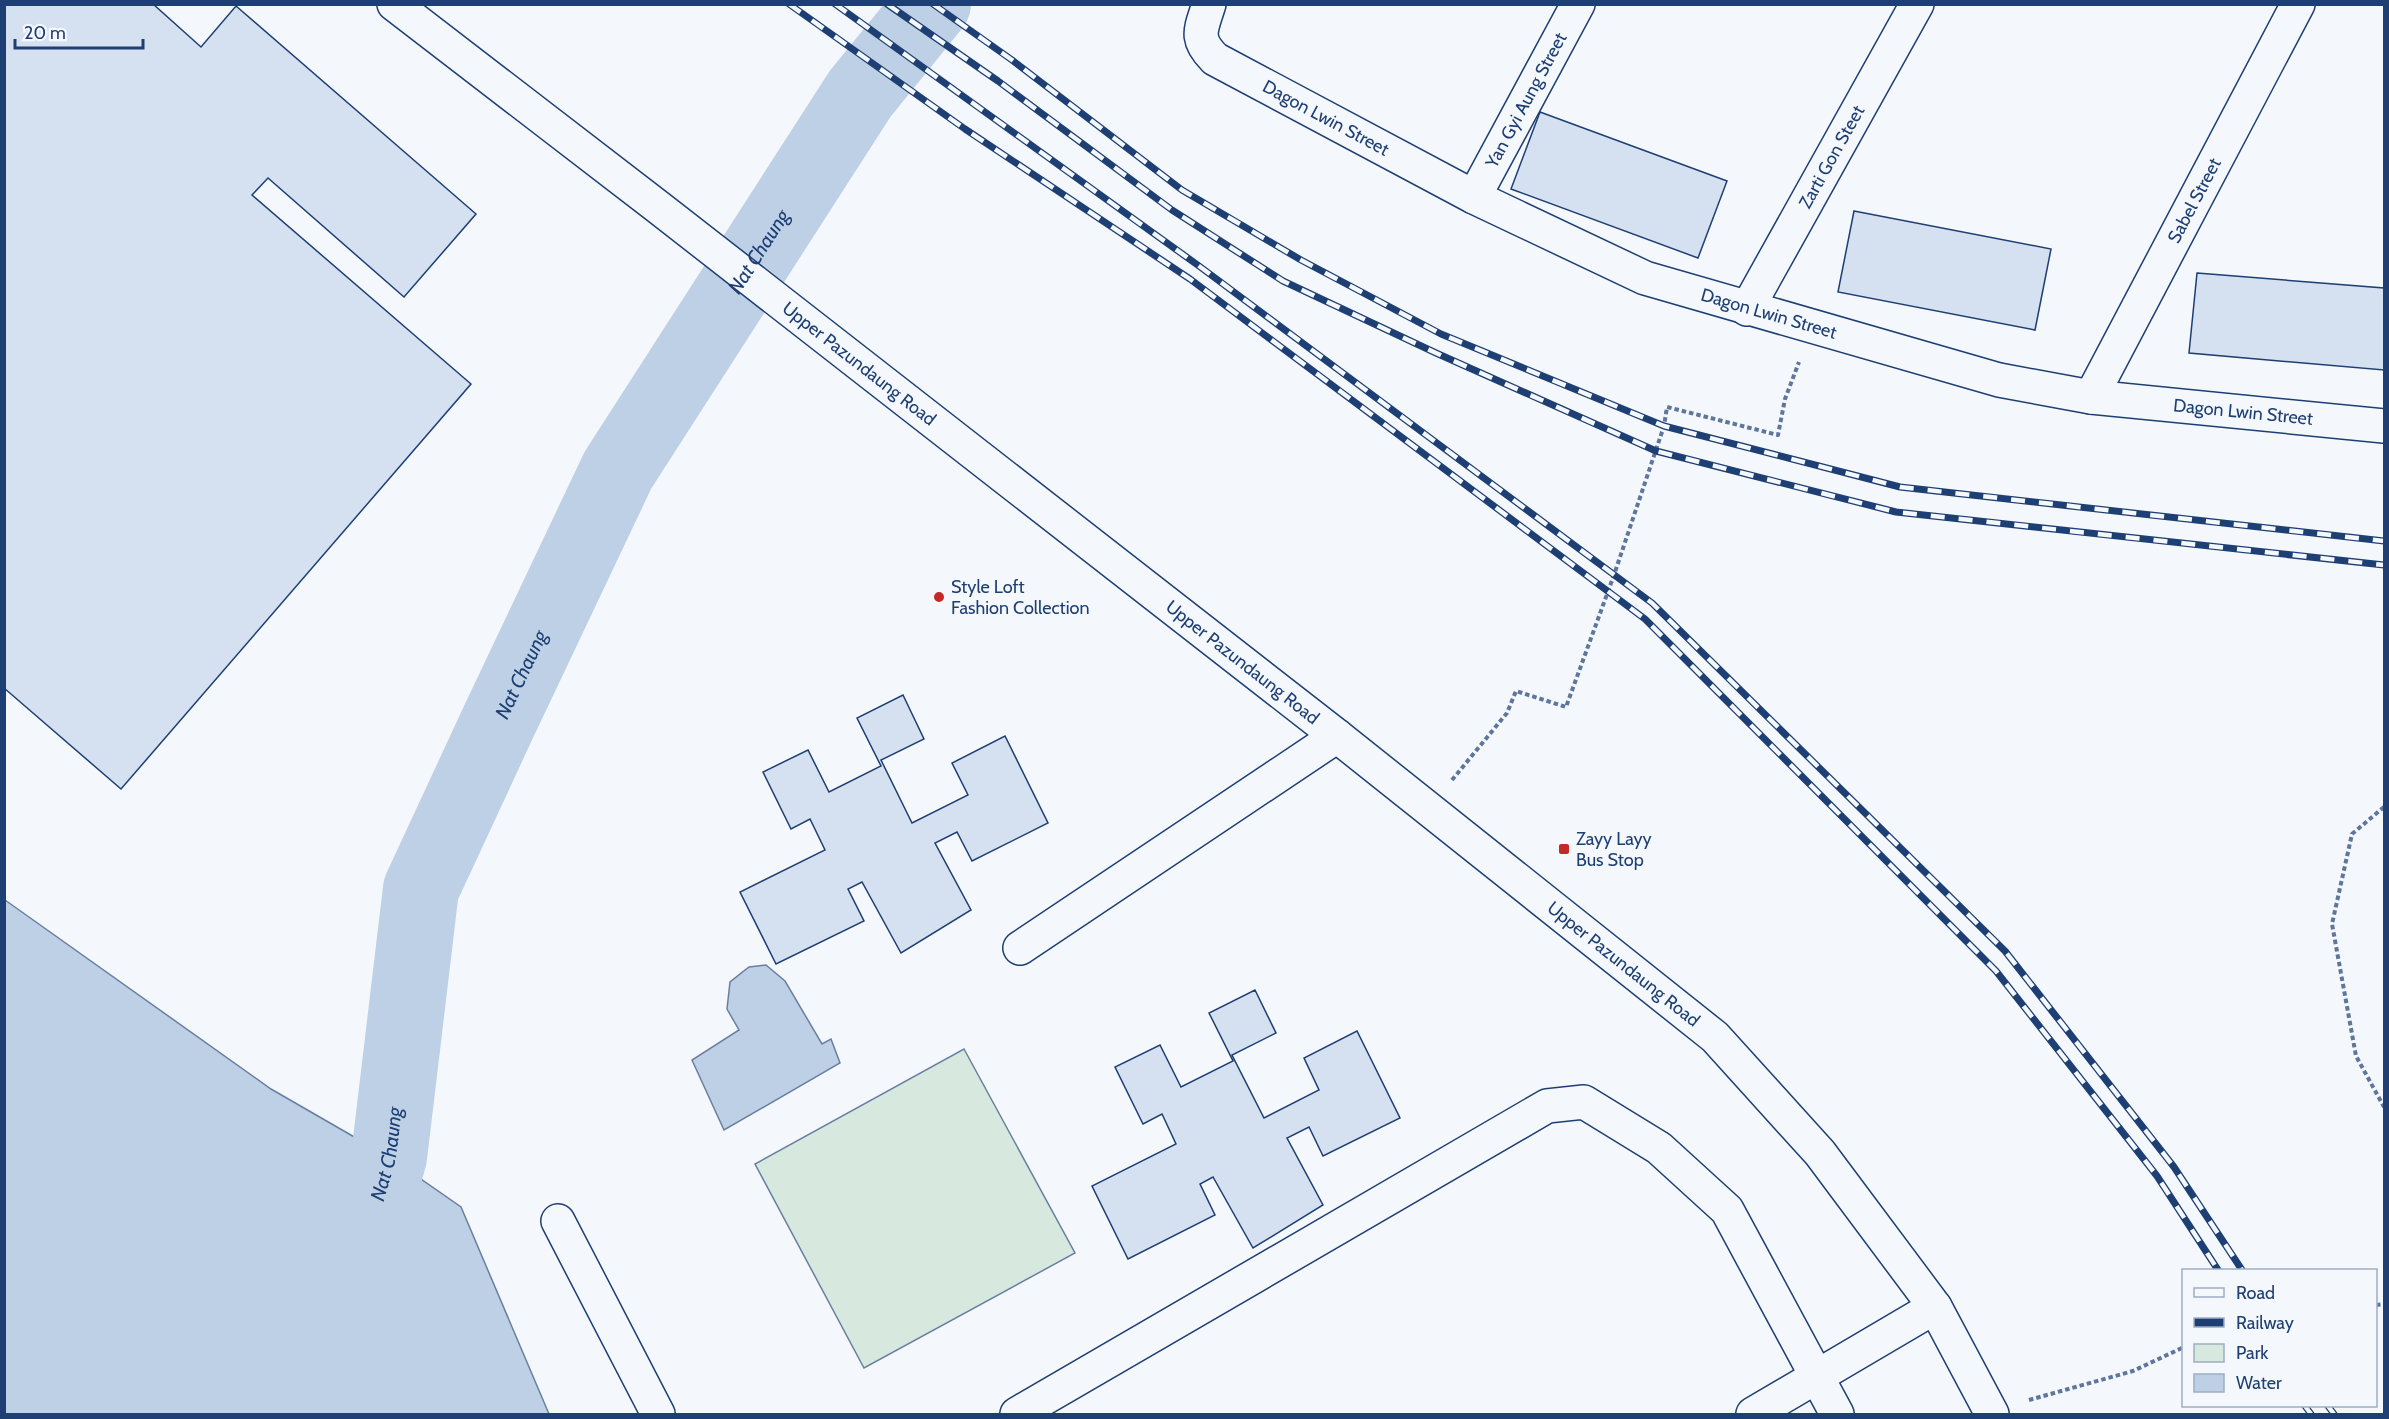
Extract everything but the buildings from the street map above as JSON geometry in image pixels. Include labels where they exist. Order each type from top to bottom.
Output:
[{"type":"street","name":"Upper Pazundaung Road","points":[[394,4],[1337,736],[1715,1037],[1820,1153],[1935,1307],[1991,1413]]},
{"type":"street","name":"Dagon Lwin Street","points":[[1209,4],[1199,34],[1204,48],[1215,59],[1474,197],[1645,278],[1999,380],[2091,397],[2385,426]]},
{"type":"street","name":"Yan Gyi Aung Street","points":[[1474,197],[1578,4]]},
{"type":"street","name":"Zarti Gon Steet","points":[[1747,309],[1917,4]]},
{"type":"street","name":"Sabel Street","points":[[2091,397],[2298,4]]},
{"type":"street","points":[[1020,948],[1337,736]]},
{"type":"street","points":[[1017,1414],[1547,1106],[1584,1102],[1659,1148],[1727,1210],[1838,1414]]},
{"type":"street","points":[[558,1221],[658,1414]]},
{"type":"street","points":[[1753,1414],[1818,1378],[1935,1307]]},
{"type":"path","points":[[1428,808],[1507,713],[1516,691],[1566,707],[1614,575],[1664,426],[1667,407],[1778,435],[1785,399],[1811,327]]},
{"type":"path","points":[[2385,807],[2352,834],[2332,924],[2356,1056],[2385,1107]]},
{"type":"path","points":[[1991,1413],[2133,1371],[2182,1348]]},
{"type":"green space","points":[[964,1049],[1075,1253],[864,1368],[755,1164]]},
{"type":"water","points":[[5,900],[271,1089],[389,1157],[461,1207],[549,1414],[5,1414]]},
{"type":"water","points":[[766,965],[785,981],[822,1044],[831,1039],[840,1063],[724,1130],[692,1060],[739,1030],[727,1009],[730,982],[749,967]]},
{"type":"waterway","name":"Nat Chaung","points":[[283,1414],[340,1330],[389,1157],[421,889],[618,470],[860,94],[933,4]]},
{"type":"railway","points":[[789,4],[965,129],[1190,279],[1645,619],[1996,971],[2157,1176],[2217,1269]]},
{"type":"railway","points":[[835,4],[1199,266],[1652,603],[2005,951],[2174,1167],[2241,1269]]},
{"type":"railway","points":[[887,4],[998,81],[1172,210],[1283,281],[1436,353],[1656,451],[1896,512],[2384,565]]},
{"type":"railway","points":[[933,4],[1012,60],[1182,190],[1301,260],[1441,334],[1664,426],[1900,487],[2384,541]]},
{"type":"railway","points":[[2306,1407],[2311,1414]]},
{"type":"railway","points":[[2329,1407],[2334,1414]]},
{"type":"place","name":"Style Loft Fashion Collection","points":[[939,597]]},
{"type":"place","name":"Zayy Layy Bus Stop","points":[[1564,849]]}]
